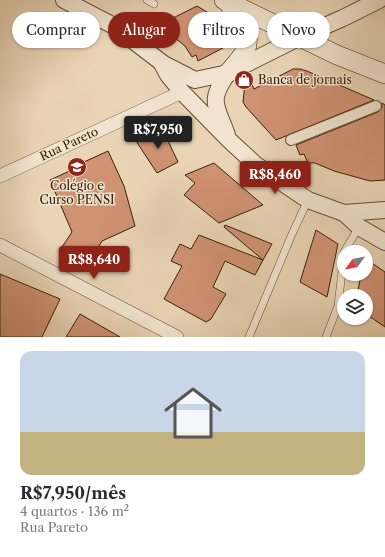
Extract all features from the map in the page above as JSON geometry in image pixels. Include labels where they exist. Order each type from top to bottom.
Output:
[{"type":"main road","points":[[226,1],[267,21]]},
{"type":"main road","points":[[226,1],[242,21],[247,32],[247,46],[244,53],[228,73]]},
{"type":"main road","points":[[323,48],[385,74]]},
{"type":"street","points":[[64,0],[114,26],[161,62],[195,80],[228,73],[278,48]]},
{"type":"street","points":[[330,24],[379,0]]},
{"type":"street","points":[[161,62],[168,75],[182,92],[256,165],[308,200],[344,213],[359,227],[385,242]]},
{"type":"street","points":[[228,73],[220,84],[216,95],[215,105],[222,119],[229,140]]},
{"type":"street","name":"Rua Pareto","points":[[0,176],[182,92]]},
{"type":"street","points":[[291,140],[376,106]]},
{"type":"street","points":[[344,213],[385,210]]},
{"type":"street","points":[[0,245],[176,337]]},
{"type":"lane","points":[[146,0],[154,4]]},
{"type":"lane","points":[[249,337],[292,234],[308,200]]},
{"type":"lane","points":[[349,245],[359,227]]},
{"type":"lane","points":[[326,337],[338,306],[341,281]]},
{"type":"building","points":[[197,6],[207,12],[188,12],[188,48],[223,48],[198,61],[196,55],[192,57],[185,46],[180,42],[180,14]]},
{"type":"building","points":[[293,69],[307,71],[374,100],[276,140],[243,102],[246,75],[247,74],[254,89]]},
{"type":"building","points":[[382,103],[385,105],[385,180],[370,181],[334,171],[315,163],[310,163],[307,161],[304,154],[300,155],[296,145],[378,112],[382,107]]},
{"type":"building","points":[[162,128],[178,162],[157,173],[136,141]]},
{"type":"building","points":[[108,151],[124,186],[135,226],[102,241],[92,258],[88,257],[85,263],[60,250],[72,232],[50,180],[74,169],[73,167]]},
{"type":"building","points":[[214,163],[263,205],[219,223],[184,195],[195,183],[185,175]]},
{"type":"building","points":[[225,225],[272,244],[263,260],[224,227]]},
{"type":"building","points":[[316,230],[338,244],[327,297],[300,282]]},
{"type":"building","points":[[199,235],[263,260],[255,275],[225,261],[213,287],[226,294],[211,319],[206,322],[164,299],[182,266],[171,261],[180,244],[191,249]]},
{"type":"building","points":[[373,264],[385,272],[385,327],[373,319],[373,289],[358,289],[360,281],[373,281]]},
{"type":"building","points":[[0,274],[60,299],[42,337],[0,337]]},
{"type":"building","points":[[80,314],[120,337],[66,337]]},
{"type":"place","name":"Banca de jornais","points":[[244,80]]},
{"type":"place","name":"Colégio e Curso PENSI","points":[[77,167]]}]
